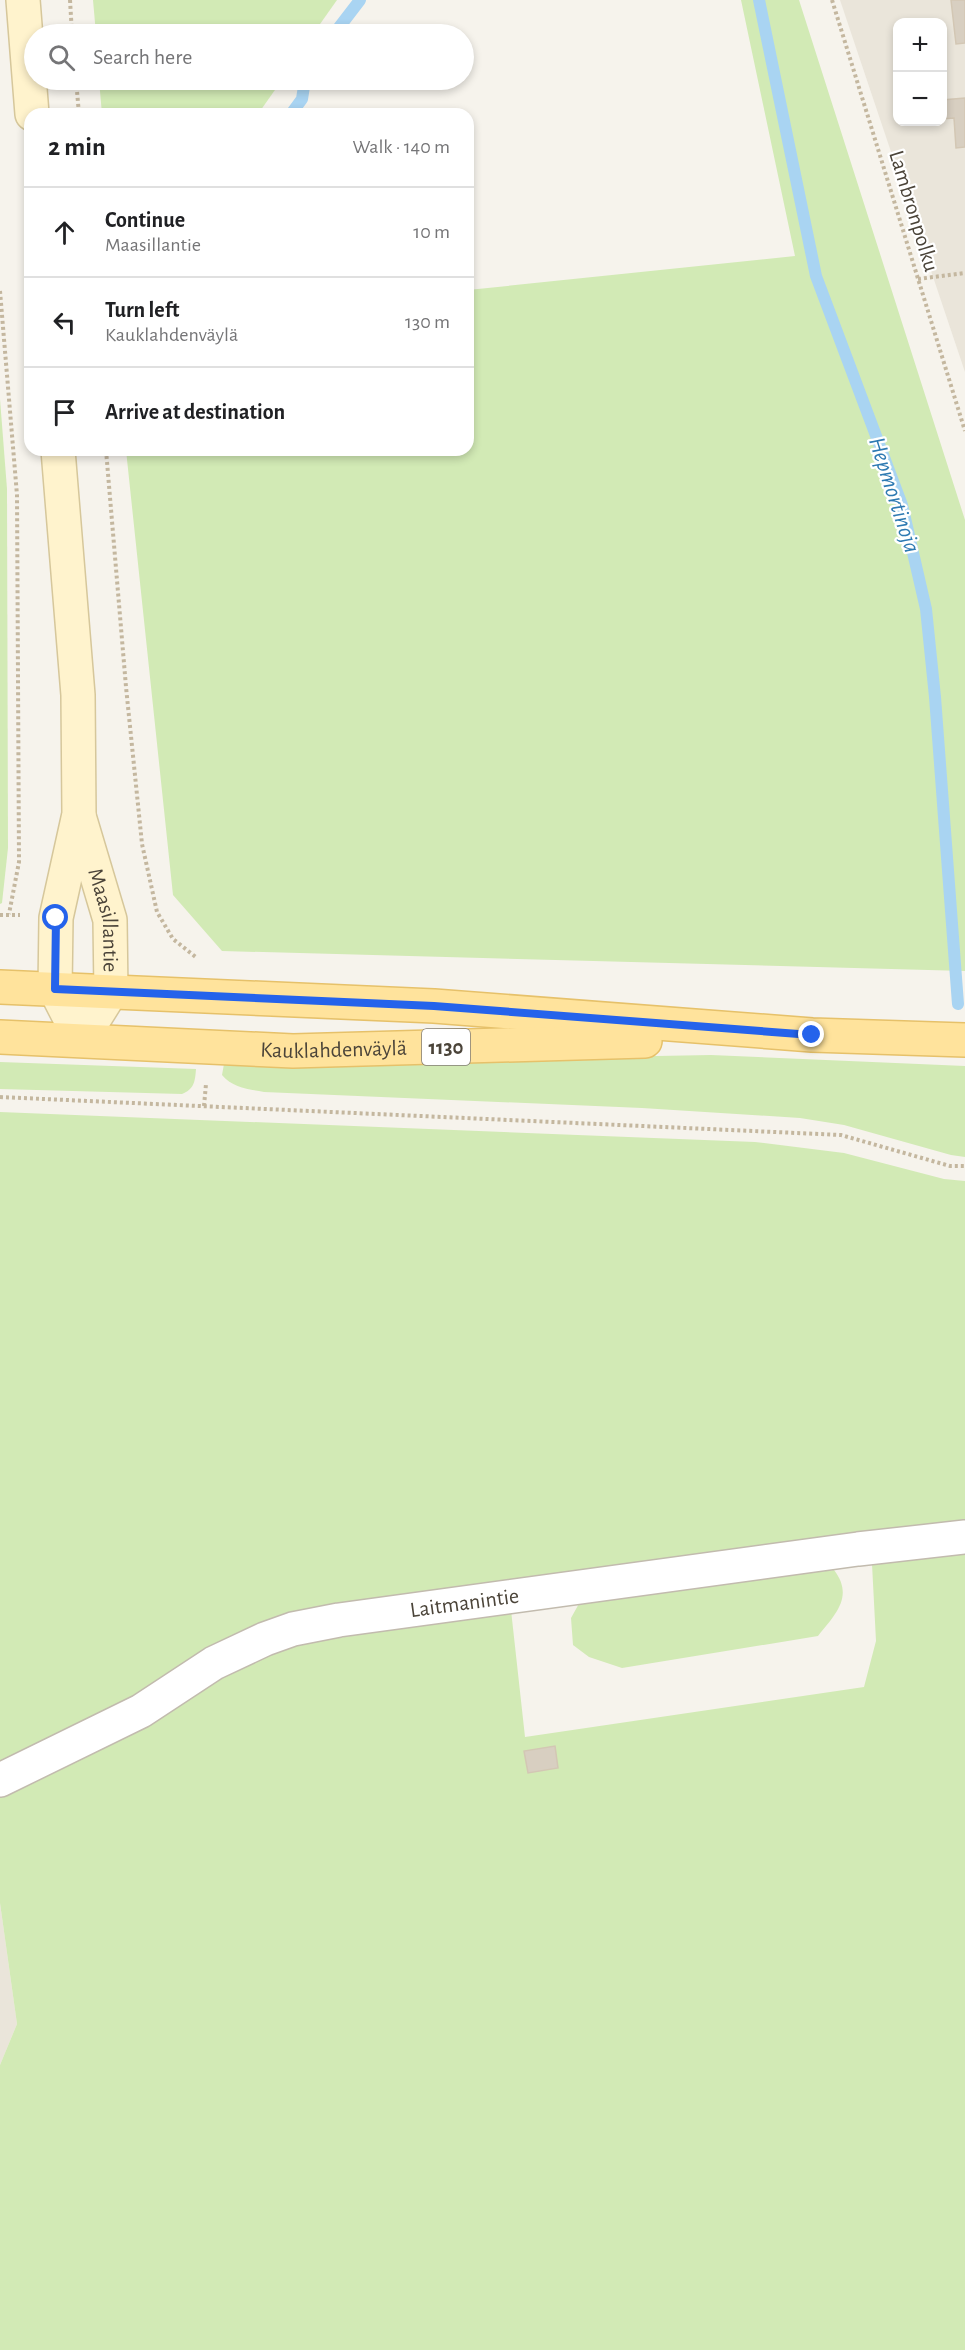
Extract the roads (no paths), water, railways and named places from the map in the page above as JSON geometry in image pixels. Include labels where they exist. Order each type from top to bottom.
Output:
[{"type":"main road","name":"Kauklahdenväylä","points":[[0,987],[434,1006],[812,1035],[965,1040]]},
{"type":"main road","name":"Kauklahdenväylä","points":[[0,1037],[293,1051],[812,1035]]},
{"type":"street","points":[[23,0],[25,24]]},
{"type":"street","points":[[30,90],[32,108]]},
{"type":"street","name":"Maasillantie","points":[[58,456],[78,695],[79,814],[56,918],[55,989],[81,1040]]},
{"type":"street","name":"Maasillantie","points":[[79,814],[110,920],[111,992],[81,1040]]},
{"type":"street","name":"Laitmanintie","points":[[0,1780],[141,1711],[214,1663],[294,1629],[397,1612],[858,1549],[965,1537]]},
{"type":"waterway","points":[[342,24],[360,0]]},
{"type":"waterway","name":"Hepmortinoja","points":[[759,0],[816,276],[902,505],[926,609],[935,697],[958,1004]]},
{"type":"waterway","points":[[295,108],[302,99],[303,90]]}]
